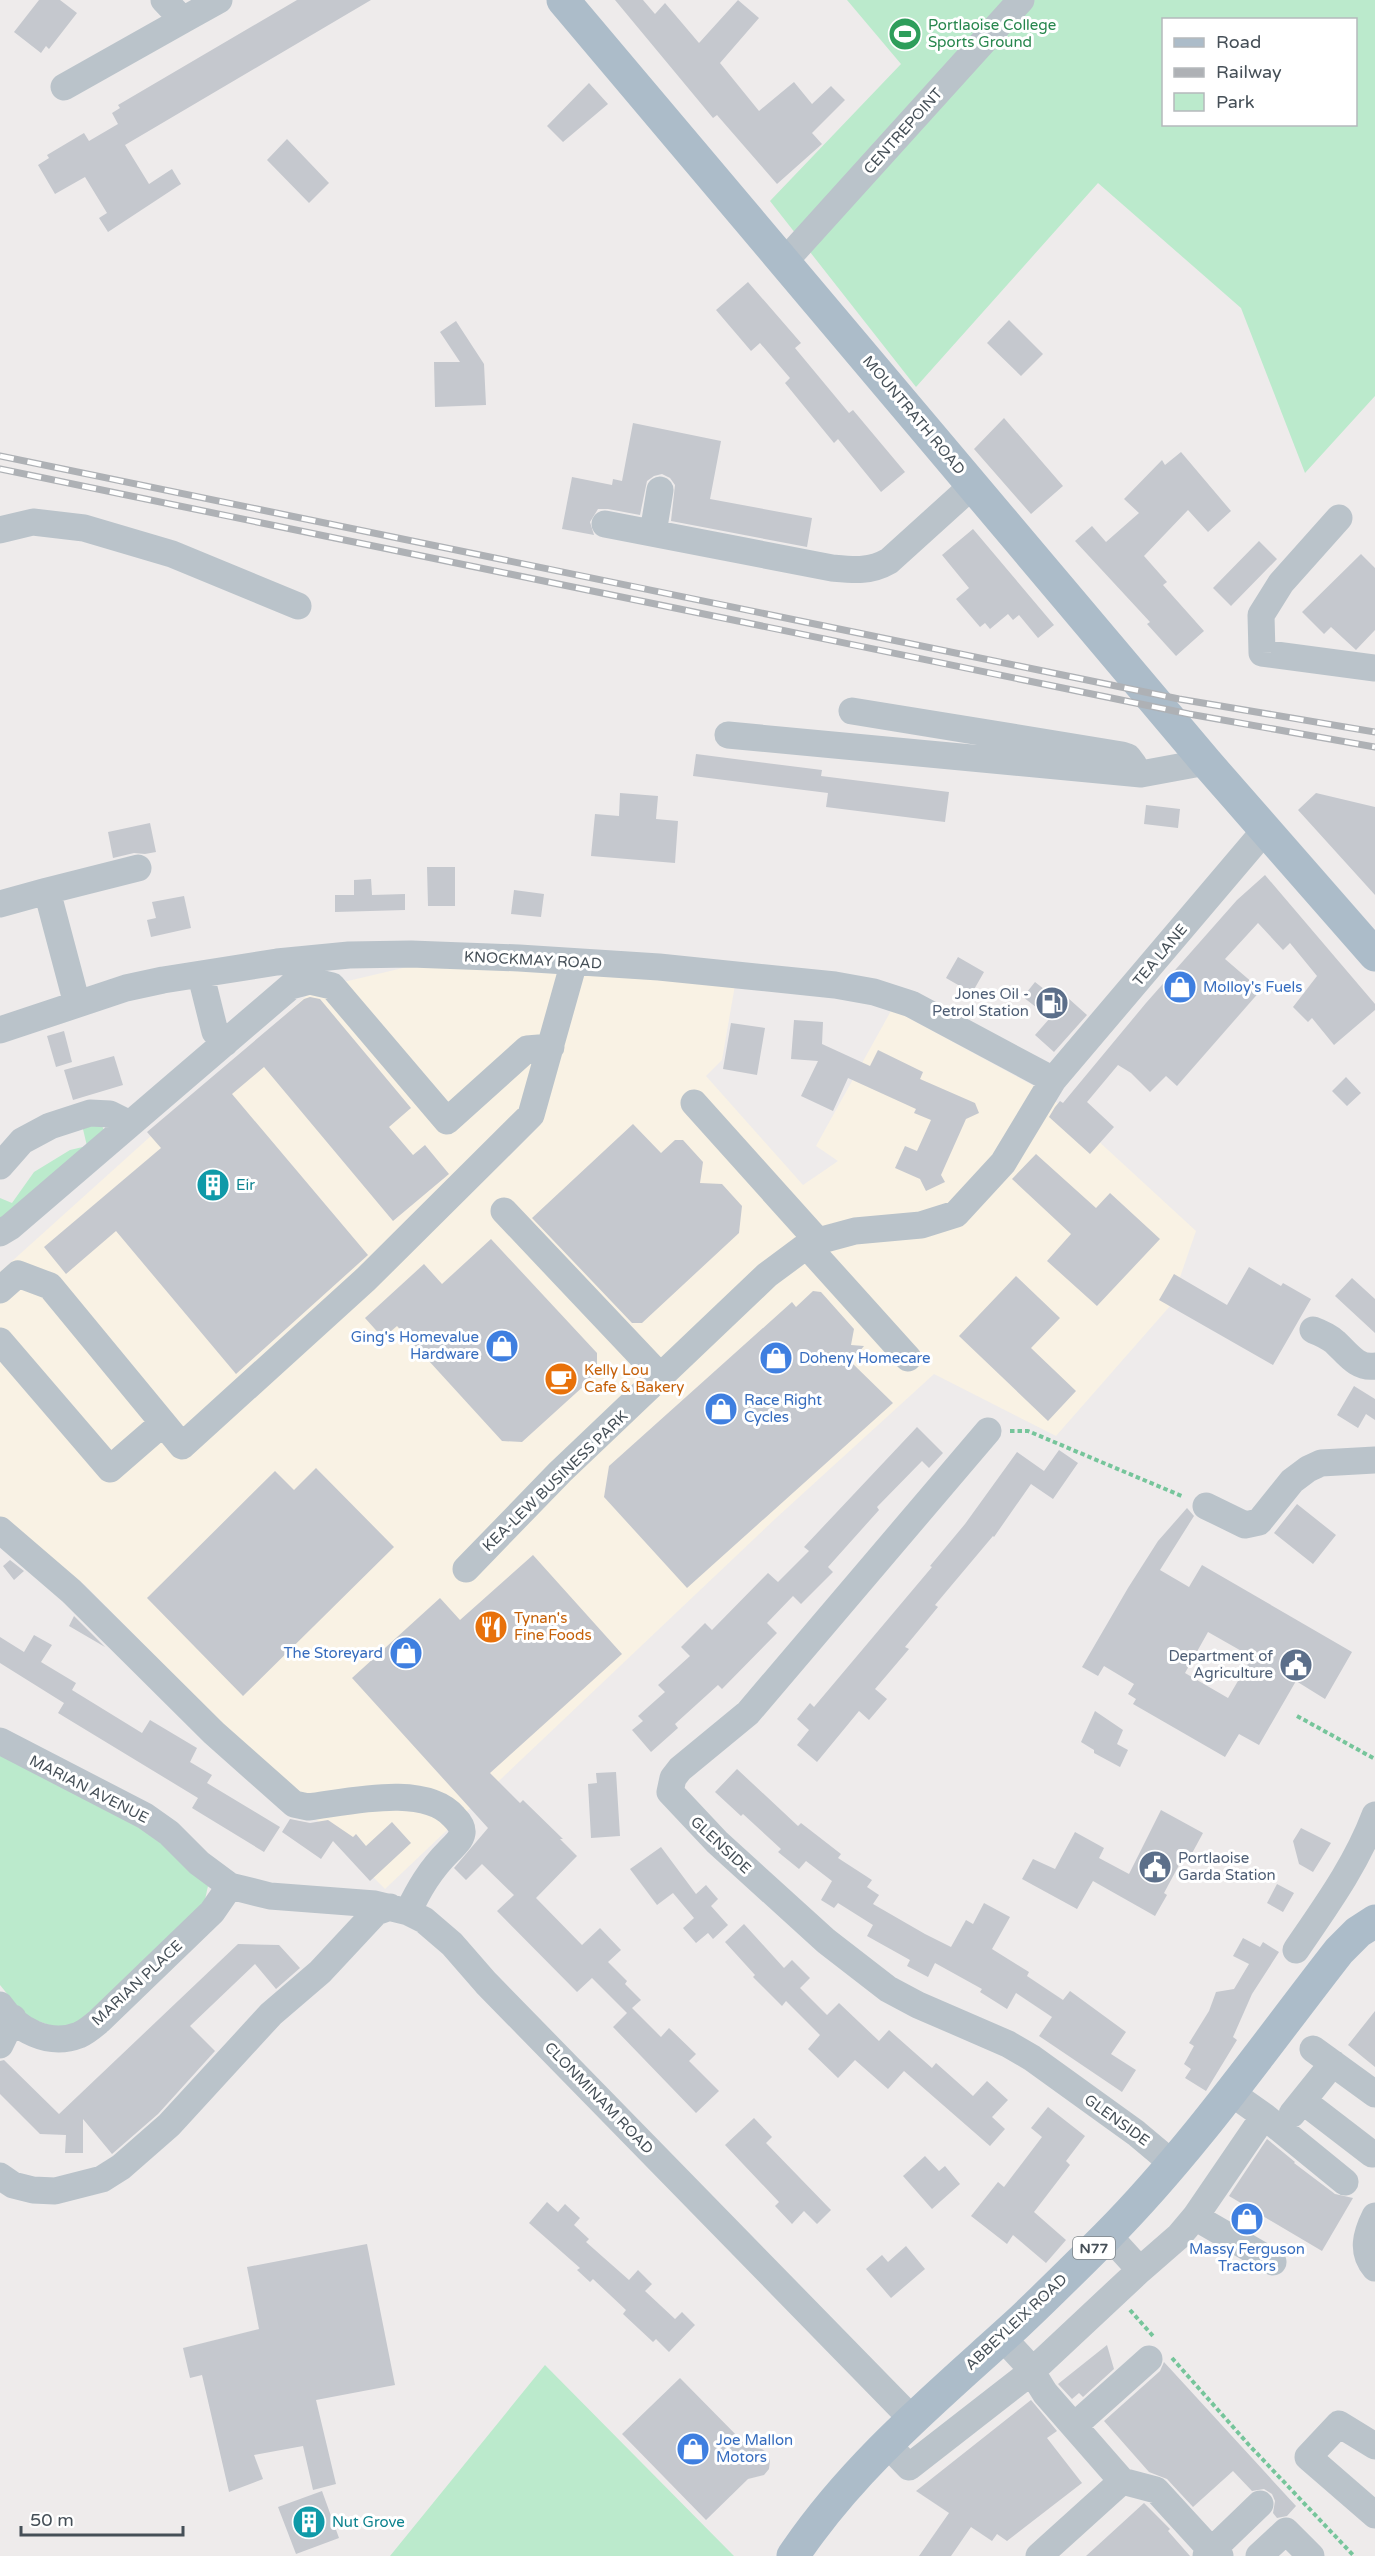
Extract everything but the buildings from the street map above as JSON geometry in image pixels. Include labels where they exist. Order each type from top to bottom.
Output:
[{"type":"main road","name":"MOUNTRATH ROAD","points":[[563,0],[1206,762],[1375,955]]},
{"type":"main road","name":"ABBEYLEIX ROAD","points":[[793,2556],[819,2520],[886,2443],[1002,2337],[1108,2235],[1173,2164],[1339,1951],[1358,1932],[1375,1922]]},
{"type":"street","points":[[164,0],[183,20]]},
{"type":"street","points":[[64,87],[219,0]]},
{"type":"street","name":"CENTREPOINT","points":[[785,261],[1021,0]]},
{"type":"street","points":[[604,524],[860,571],[877,568],[889,561],[973,485]]},
{"type":"street","points":[[653,533],[660,490]]},
{"type":"street","points":[[1340,518],[1281,582],[1261,615],[1262,653],[1375,668]]},
{"type":"street","points":[[0,530],[33,522],[84,528],[172,554],[298,606]]},
{"type":"street","points":[[852,711],[1122,755],[1128,757],[1141,774]]},
{"type":"street","points":[[728,735],[1141,774],[1206,762]]},
{"type":"street","name":"TEA LANE","points":[[1053,1080],[1266,829]]},
{"type":"street","points":[[0,904],[138,868]]},
{"type":"street","points":[[47,891],[77,1004]]},
{"type":"street","name":"KNOCKMAY ROAD","points":[[0,1030],[126,988],[163,980],[277,962],[348,955],[411,954],[659,967],[835,985],[874,992],[911,1005],[1053,1080]]},
{"type":"street","points":[[0,1290],[18,1274],[50,1286],[182,1446],[366,1279],[531,1115],[574,962]]},
{"type":"street","points":[[203,974],[214,1032],[225,1043]]},
{"type":"street","points":[[0,1233],[10,1227],[291,986],[310,981],[332,986],[447,1121],[527,1049],[551,1047]]},
{"type":"street","name":"KEA-LEW BUSINESS PARK","points":[[466,1569],[560,1472],[662,1378],[767,1275],[812,1243],[855,1231],[921,1225],[940,1221],[956,1214],[1003,1163],[1053,1080]]},
{"type":"street","points":[[694,1103],[908,1358]]},
{"type":"street","points":[[0,1166],[22,1141],[50,1126],[90,1113],[110,1114],[130,1124]]},
{"type":"street","points":[[504,1210],[662,1378]]},
{"type":"street","points":[[1313,1330],[1333,1340],[1354,1361],[1367,1367],[1375,1366]]},
{"type":"street","points":[[0,1341],[110,1469],[163,1423]]},
{"type":"street","name":"GLENSIDE","points":[[988,1431],[747,1713],[680,1769],[673,1778],[670,1792],[688,1814],[734,1858],[826,1941],[888,1989],[918,2005],[1008,2044],[1032,2058],[1136,2133],[1173,2164]]},
{"type":"street","points":[[1206,1506],[1245,1525],[1259,1522],[1285,1488],[1308,1469],[1321,1463],[1375,1460]]},
{"type":"street","points":[[0,1530],[70,1591],[260,1776],[294,1804],[308,1807],[398,1797],[425,1799],[441,1805],[453,1815],[461,1826],[462,1834],[455,1845],[433,1867],[420,1887],[399,1909],[376,1912],[320,1972],[271,2014],[169,2125],[121,2167],[102,2179],[78,2187],[55,2191],[33,2190],[13,2185],[0,2176]]},
{"type":"street","name":"MARIAN AVENUE","points":[[0,1741],[145,1816],[169,1833],[199,1863],[230,1886]]},
{"type":"street","points":[[1296,1950],[1359,1852],[1375,1818]]},
{"type":"street","name":"CLONMINAM ROAD","points":[[230,1886],[270,1896],[399,1909],[424,1920],[452,1944],[494,1991],[912,2419]]},
{"type":"street","name":"MARIAN PLACE","points":[[6,2011],[39,2037],[61,2040],[81,2034],[107,2014],[204,1920],[230,1886]]},
{"type":"street","points":[[0,2045],[6,2011]]},
{"type":"street","points":[[1372,2154],[1296,2109],[1323,2056],[1375,2094]]},
{"type":"street","points":[[1230,2092],[1264,2116],[1345,2182]]},
{"type":"street","points":[[886,2443],[909,2468],[1031,2372],[1179,2236],[1195,2217],[1264,2116]]},
{"type":"street","points":[[1375,2216],[1369,2229],[1366,2246],[1368,2259],[1375,2268]]},
{"type":"street","points":[[1195,2217],[1272,2262]]},
{"type":"street","points":[[1108,2235],[1140,2270]]},
{"type":"street","points":[[1002,2337],[1045,2393],[1122,2481],[1156,2490],[1212,2554],[1260,2504]]},
{"type":"street","points":[[1074,2426],[1158,2351]]},
{"type":"street","points":[[1375,2446],[1339,2424],[1308,2457],[1375,2515]]},
{"type":"street","points":[[1039,2556],[1122,2481]]},
{"type":"street","points":[[1259,2556],[1286,2531],[1311,2556]]},
{"type":"path","points":[[988,1431],[1028,1431],[1206,1506]]},
{"type":"path","points":[[1297,1716],[1375,1759]]},
{"type":"path","points":[[1115,2293],[1158,2351],[1354,2556]]},
{"type":"shaded area","points":[[424,963],[735,985],[722,1060],[706,1076],[803,1185],[838,1161],[816,1146],[892,1009],[1045,1092],[1196,1231],[1170,1306],[1056,1436],[934,1374],[775,1519],[385,1889],[85,1585],[0,1521],[0,1272],[314,989]]},
{"type":"green space","points":[[847,0],[1375,0],[1375,396],[1305,473],[1241,308],[1098,183],[916,387],[770,201],[901,64]]},
{"type":"green space","points":[[101,1124],[105,1132],[0,1222],[0,1198],[12,1203],[34,1172],[70,1150],[87,1146],[82,1125]]},
{"type":"green space","points":[[0,1750],[157,1837],[208,1886],[204,1904],[95,2011],[64,2030],[26,2017],[0,1985]]},
{"type":"green space","points":[[545,2365],[734,2556],[390,2556]]},
{"type":"railway","points":[[0,456],[1179,699],[1375,732]]},
{"type":"railway","points":[[0,469],[1189,714],[1375,747]]},
{"type":"place","name":"Portlaoise College Sports Ground","points":[[905,34]]},
{"type":"place","name":"Molloy's Fuels","points":[[1180,987]]},
{"type":"place","name":"Jones Oil - Petrol Station","points":[[1052,1003]]},
{"type":"place","name":"Eir","points":[[213,1185]]},
{"type":"place","name":"Ging's Homevalue Hardware","points":[[502,1346]]},
{"type":"place","name":"Doheny Homecare","points":[[776,1358]]},
{"type":"place","name":"Kelly Lou Cafe & Bakery","points":[[561,1379]]},
{"type":"place","name":"Race Right Cycles","points":[[721,1409]]},
{"type":"place","name":"Tynan's Fine Foods","points":[[491,1627]]},
{"type":"place","name":"The Storeyard","points":[[406,1653]]},
{"type":"place","name":"Department of Agriculture","points":[[1296,1665]]},
{"type":"place","name":"Portlaoise Garda Station","points":[[1155,1867]]},
{"type":"place","name":"Massy Ferguson Tractors","points":[[1247,2219]]},
{"type":"place","name":"Joe Mallon Motors","points":[[693,2449]]},
{"type":"place","name":"Nut Grove","points":[[309,2522]]}]
